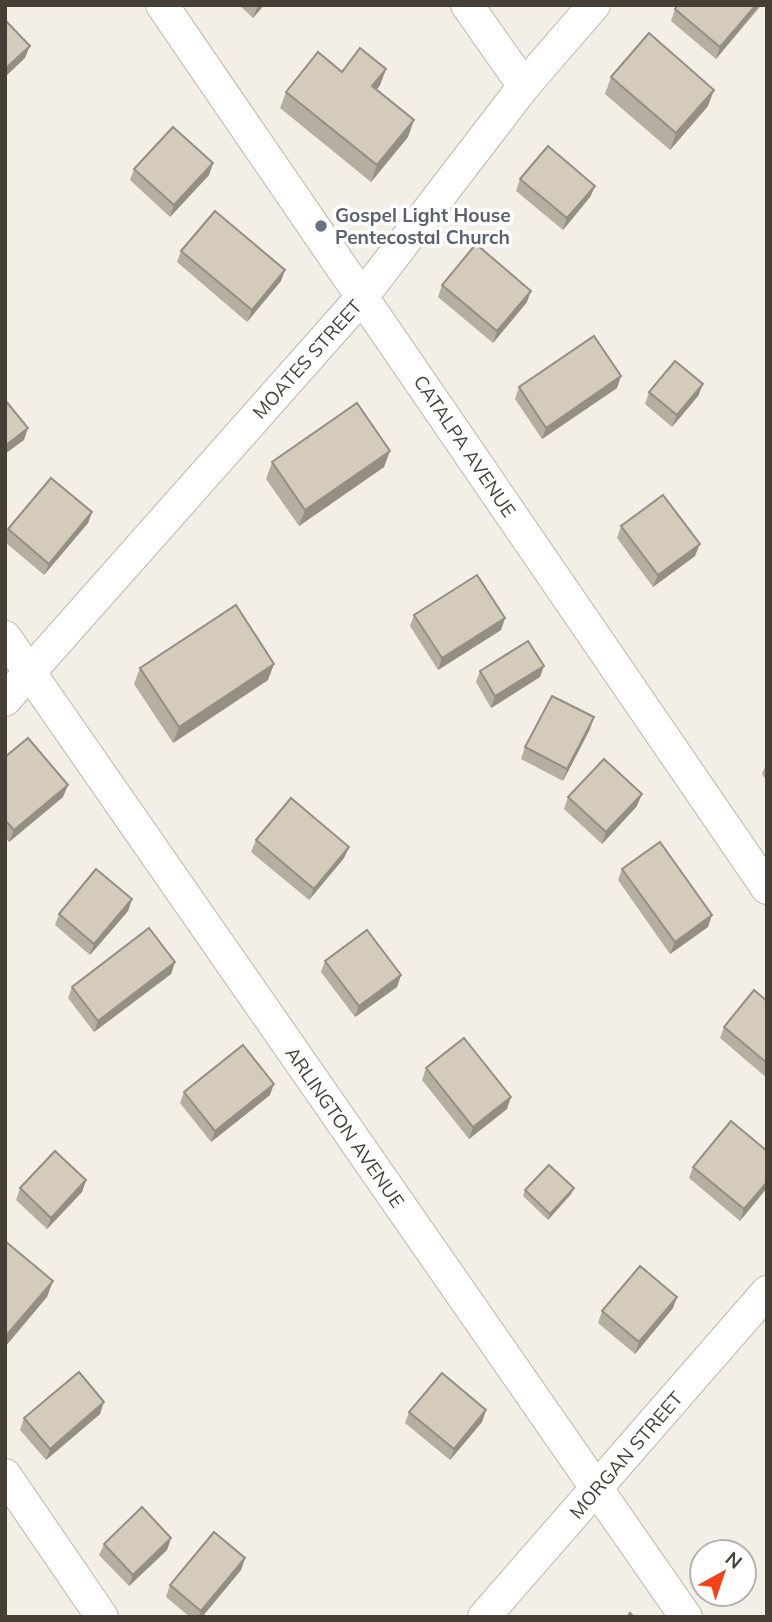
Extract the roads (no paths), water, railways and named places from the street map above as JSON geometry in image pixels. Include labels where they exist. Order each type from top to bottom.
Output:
[{"type":"street","name":"CATALPA AVENUE","points":[[162,5],[767,888]]},
{"type":"street","points":[[467,5],[524,86]]},
{"type":"street","name":"MOATES STREET","points":[[5,700],[362,297],[524,86],[594,5]]},
{"type":"street","name":"ARLINGTON AVENUE","points":[[5,637],[687,1617]]},
{"type":"street","name":"MORGAN STREET","points":[[484,1617],[767,1292]]},
{"type":"street","points":[[5,1475],[102,1617]]},
{"type":"place","name":"Gospel Light House Pentecostal Church","points":[[321,226]]}]
